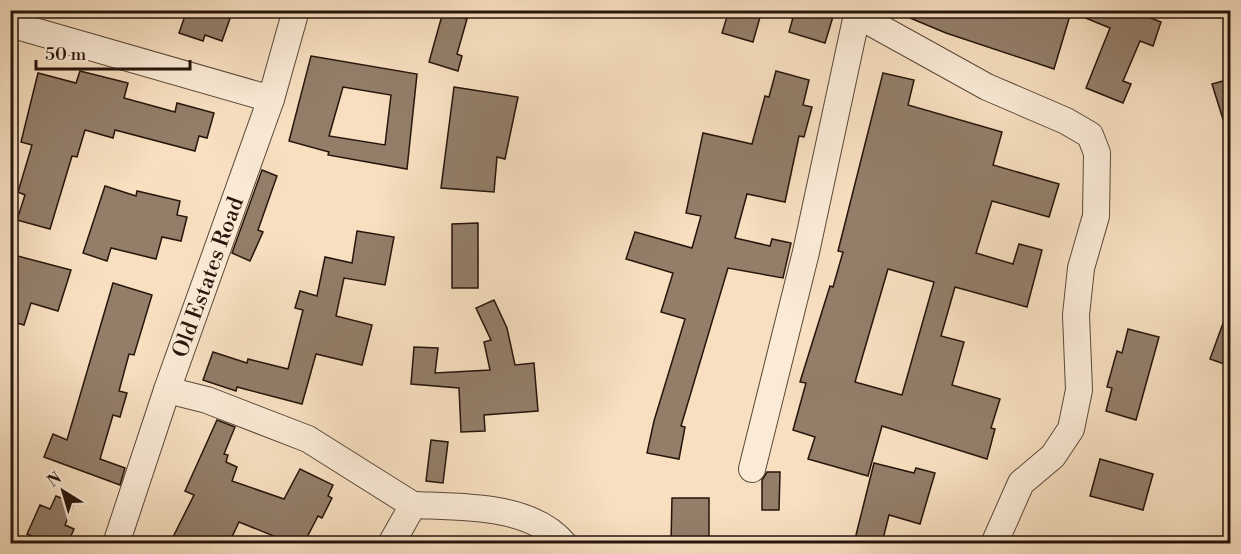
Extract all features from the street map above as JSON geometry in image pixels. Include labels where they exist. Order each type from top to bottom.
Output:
[{"type":"street","name":"Old Estates Road","points":[[116,543],[167,390],[271,99],[297,10]]},
{"type":"street","points":[[752,469],[806,252],[858,13],[987,87],[1066,120],[1090,135],[1097,153],[1096,216],[1080,280],[1076,315],[1079,390],[1071,429],[1053,456],[1022,483],[994,543]]},
{"type":"street","points":[[10,24],[271,99]]},
{"type":"street","points":[[167,390],[207,400],[308,439],[413,505],[480,508],[538,522],[564,543]]},
{"type":"street","points":[[391,543],[413,505]]},
{"type":"building","points":[[187,10],[233,10],[222,41],[205,35],[203,41],[179,33]]},
{"type":"building","points":[[729,10],[762,10],[753,42],[722,33]]},
{"type":"building","points":[[795,10],[835,10],[825,43],[789,32]]},
{"type":"building","points":[[891,10],[1130,10],[1161,22],[1153,46],[1140,41],[1123,81],[1131,84],[1123,103],[1086,88],[1110,28],[1071,12],[1054,69],[946,33]]},
{"type":"building","points":[[443,12],[467,19],[457,54],[462,56],[458,71],[429,62]]},
{"type":"building","points":[[311,56],[417,74],[407,169],[328,155],[329,152],[289,141]],"holes":[[[343,87],[391,95],[385,145],[329,136]]]},
{"type":"building","points":[[80,71],[128,83],[124,98],[175,112],[177,103],[214,113],[207,138],[199,136],[195,151],[115,130],[113,138],[85,130],[77,157],[72,156],[50,229],[17,220],[25,195],[18,192],[32,145],[21,142],[38,73],[76,83]]},
{"type":"building","points":[[776,71],[809,80],[803,105],[812,107],[804,137],[799,136],[785,202],[747,194],[735,238],[770,246],[772,239],[791,243],[783,278],[728,268],[681,426],[685,427],[679,459],[647,453],[654,421],[685,319],[661,312],[673,273],[626,259],[635,232],[692,248],[701,216],[686,213],[703,133],[752,144],[765,96],[769,97]]},
{"type":"building","points":[[883,73],[914,80],[908,105],[1002,132],[993,165],[1059,184],[1049,217],[992,201],[976,253],[1013,264],[1019,244],[1042,250],[1027,307],[955,287],[941,336],[964,342],[952,385],[1000,399],[991,428],[995,429],[987,459],[882,426],[868,476],[808,459],[815,437],[793,430],[806,383],[800,382],[843,252],[838,251]],"holes":[[[888,269],[934,282],[902,395],[855,382]]]},
{"type":"building","points":[[1230,79],[1230,132],[1227,132],[1212,84]]},
{"type":"building","points":[[454,87],[518,97],[505,159],[497,157],[494,192],[441,188]]},
{"type":"building","points":[[262,170],[277,176],[258,230],[263,232],[250,261],[232,253]]},
{"type":"building","points":[[105,186],[136,196],[137,191],[180,201],[177,215],[187,217],[181,241],[162,237],[156,259],[111,248],[107,261],[83,253]]},
{"type":"building","points":[[478,223],[478,288],[452,288],[452,224]]},
{"type":"building","points":[[357,231],[394,237],[385,285],[344,278],[336,316],[372,325],[362,365],[316,354],[302,404],[237,387],[236,391],[203,380],[213,352],[247,363],[248,359],[288,369],[303,310],[295,308],[300,291],[317,296],[325,257],[352,263]]},
{"type":"building","points":[[10,254],[71,270],[58,311],[31,303],[24,325],[10,321]]},
{"type":"building","points":[[113,283],[152,295],[134,355],[129,354],[119,391],[127,393],[120,417],[113,415],[100,459],[125,468],[120,485],[44,457],[53,434],[67,440]]},
{"type":"building","points":[[494,300],[507,328],[515,365],[534,363],[538,411],[484,415],[485,431],[461,432],[459,388],[411,384],[414,347],[438,348],[435,373],[490,370],[484,342],[491,340],[476,308]]},
{"type":"building","points":[[1230,307],[1230,366],[1210,359]]},
{"type":"building","points":[[1128,329],[1159,337],[1136,420],[1106,411],[1112,388],[1107,387],[1117,351],[1122,353]]},
{"type":"building","points":[[217,420],[235,427],[224,454],[228,455],[226,462],[237,467],[232,481],[284,499],[300,469],[333,485],[328,496],[332,498],[322,518],[318,516],[304,543],[291,543],[239,522],[229,543],[170,543],[194,495],[185,491]]},
{"type":"building","points":[[431,440],[448,442],[443,483],[426,481]]},
{"type":"building","points":[[1100,459],[1153,474],[1143,510],[1090,496]]},
{"type":"building","points":[[874,463],[914,473],[916,468],[935,473],[920,524],[889,515],[882,543],[854,543]]},
{"type":"building","points":[[767,472],[780,472],[779,510],[762,510],[762,480]]},
{"type":"building","points":[[56,496],[74,503],[65,525],[74,529],[68,543],[49,543],[27,534],[40,505],[50,509]]},
{"type":"building","points":[[672,498],[709,498],[709,543],[671,543]]}]
